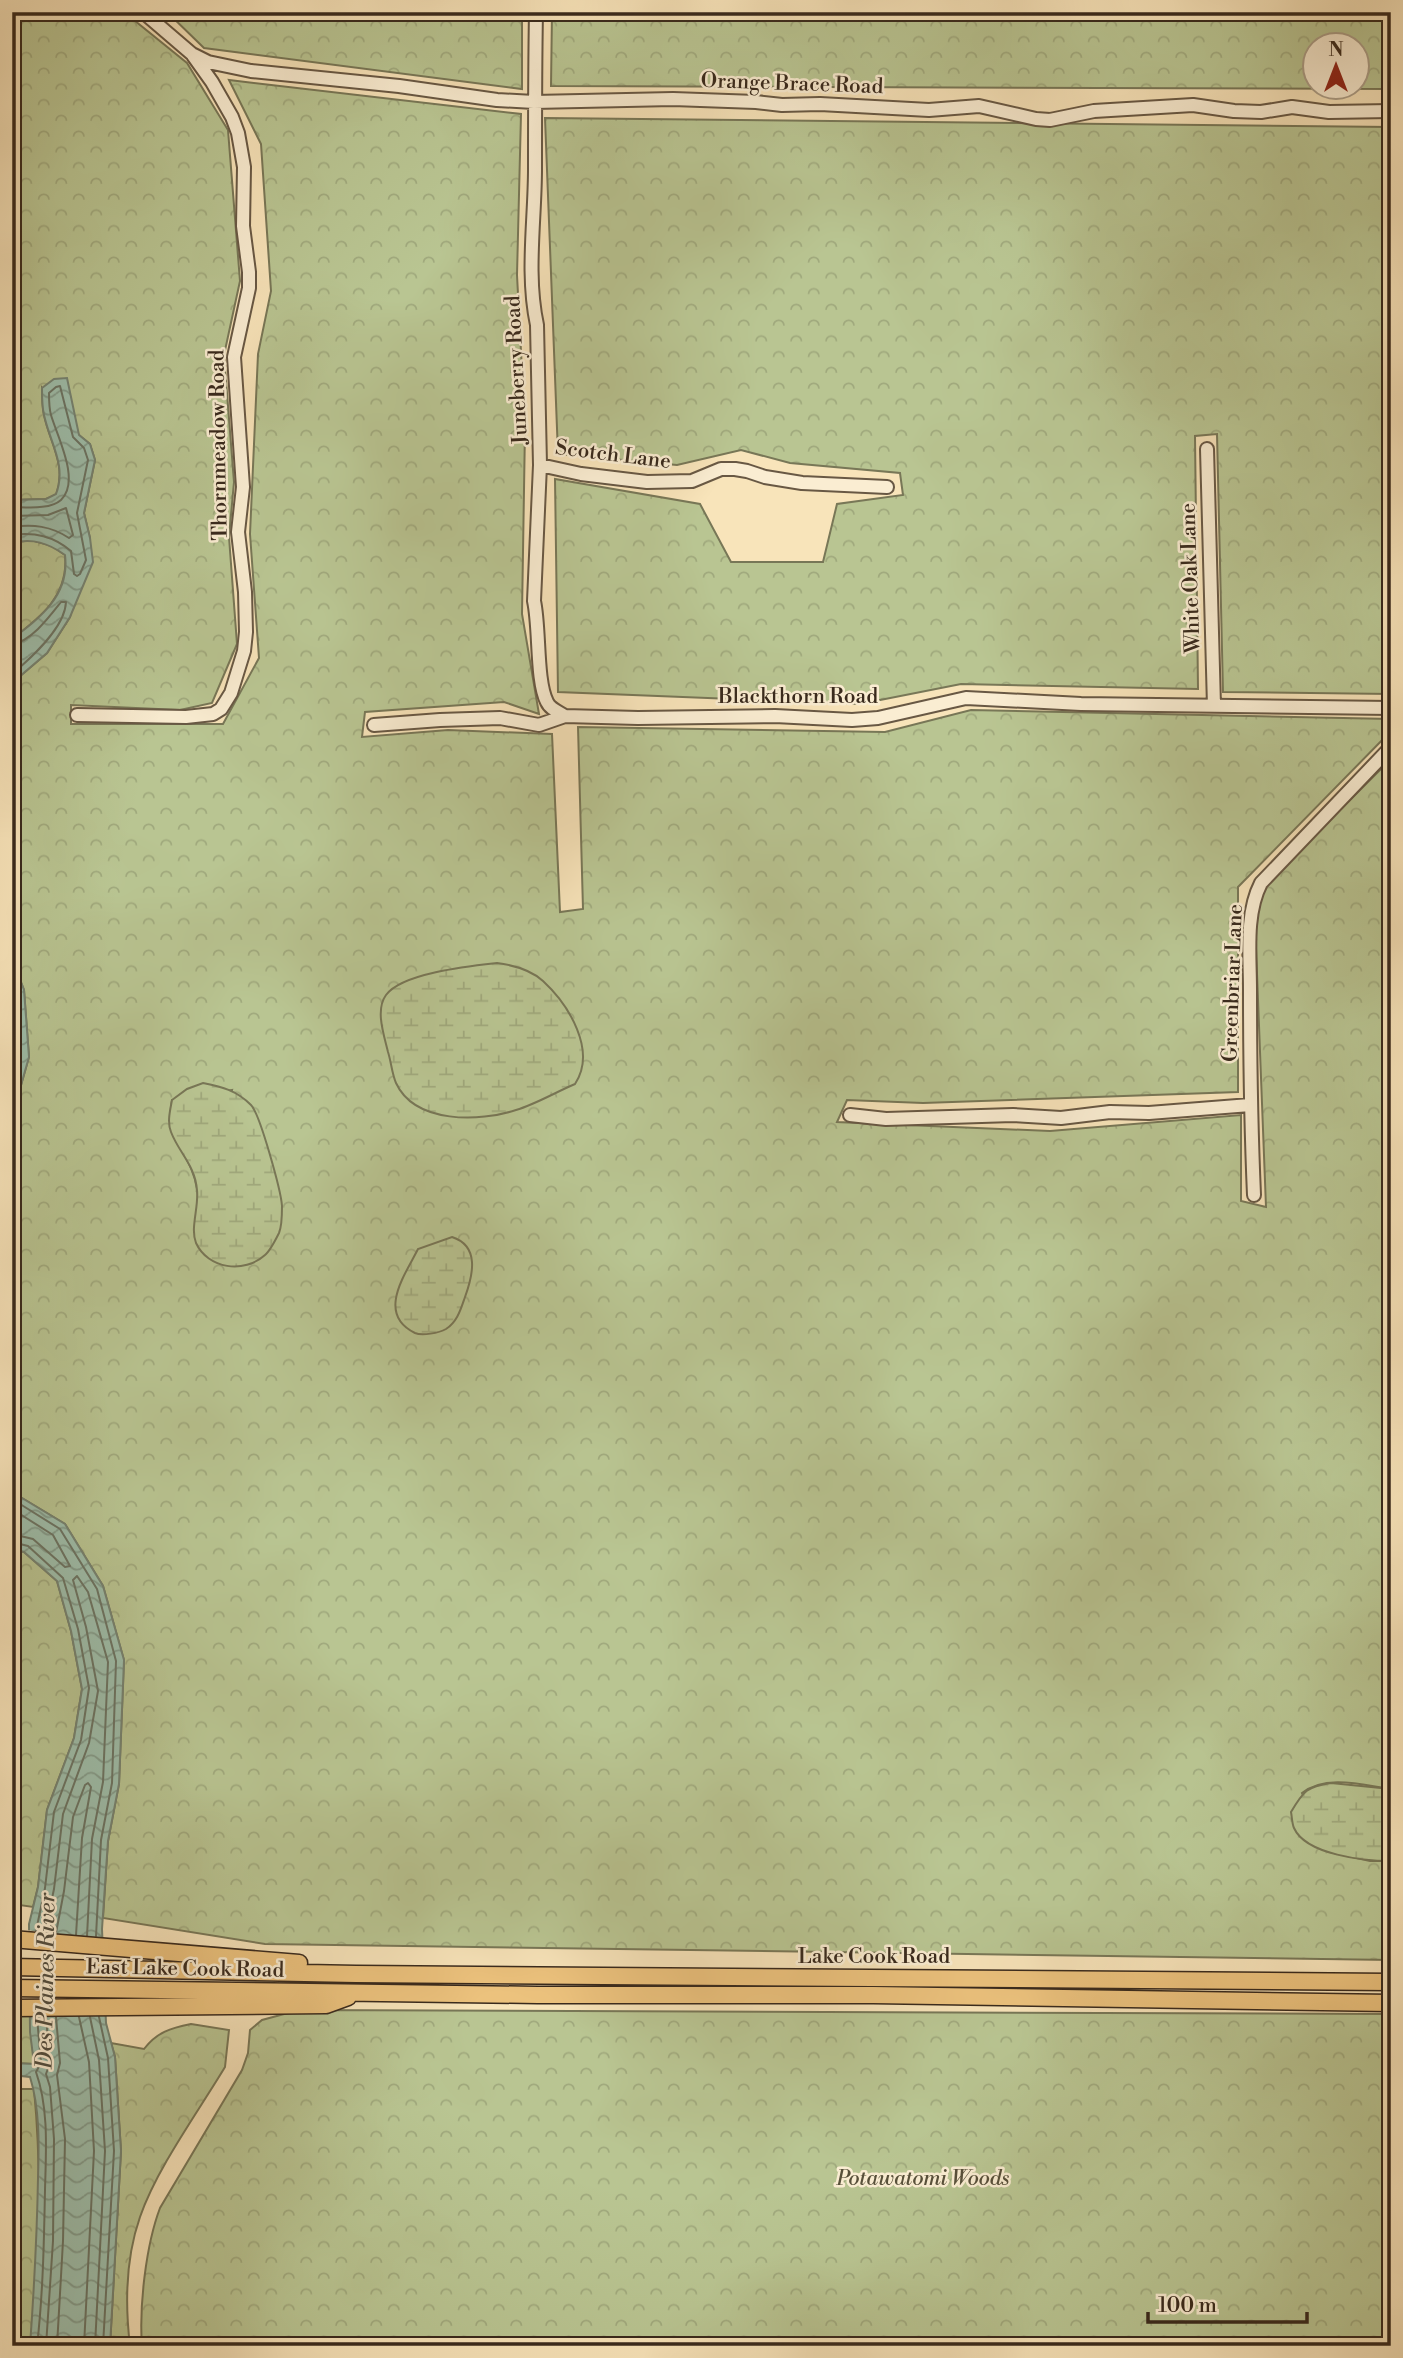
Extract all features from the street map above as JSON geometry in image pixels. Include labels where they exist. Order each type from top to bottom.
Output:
[{"type":"main road","points":[[15,1939],[335,1966],[356,1974]]},
{"type":"main road","name":"East Lake Cook Road","points":[[15,1967],[356,1974]]},
{"type":"main road","name":"Lake Cook Road","points":[[356,1974],[1391,1982]]},
{"type":"main road","name":"East Lake Cook Road","points":[[15,1988],[357,1993]]},
{"type":"main road","points":[[15,2008],[326,2005],[357,1993]]},
{"type":"main road","name":"Lake Cook Road","points":[[357,1993],[859,1995],[1391,2003]]},
{"type":"street","name":"Thornmeadow Road","points":[[77,715],[186,717],[213,714],[226,703],[244,651],[246,632],[239,531],[243,487],[234,357],[249,288],[243,226],[244,167],[238,133],[232,117],[212,82],[192,54],[143,12]]},
{"type":"street","name":"Juneberry Road","points":[[536,12],[531,275],[537,324],[540,465],[534,601],[547,703],[565,716]]},
{"type":"street","name":"Orange Brace Road","points":[[192,54],[208,62],[251,71],[534,102],[673,99],[929,110],[979,106],[1036,120],[1050,120],[1094,111],[1193,105],[1261,112],[1292,107],[1329,112],[1391,111]]},
{"type":"street","name":"White Oak Lane","points":[[1207,449],[1214,706]]},
{"type":"street","name":"Scotch Lane","points":[[540,465],[581,474],[647,482],[692,481],[721,469],[735,469],[802,483],[887,487]]},
{"type":"street","name":"Blackthorn Road","points":[[374,725],[500,718],[539,725],[565,716],[775,716],[852,720],[878,718],[966,698],[1081,704],[1391,708]]},
{"type":"street","name":"Greenbriar Lane","points":[[1254,1195],[1250,1105],[1250,939],[1254,896],[1261,883],[1391,747]]},
{"type":"street","points":[[850,1115],[886,1119],[1013,1115],[1061,1118],[1111,1112],[1149,1113],[1250,1105]]},
{"type":"green space","points":[[12,12],[124,12],[187,63],[228,130],[240,281],[224,355],[234,482],[229,537],[237,644],[212,703],[180,710],[71,705],[71,724],[223,724],[259,658],[250,534],[258,354],[271,291],[261,144],[229,80],[521,114],[517,275],[525,428],[522,614],[539,714],[504,702],[365,712],[362,737],[448,730],[552,734],[560,912],[583,909],[578,727],[885,732],[971,710],[1391,719],[1391,731],[1238,887],[1238,1092],[923,1103],[847,1100],[837,1122],[1050,1131],[1241,1115],[1241,1201],[1266,1207],[1254,896],[1391,759],[1391,1789],[1333,1782],[1312,1787],[1302,1793],[1329,1852],[1370,1861],[1391,1861],[1391,1960],[265,1944],[103,1918],[108,1841],[119,1784],[124,1660],[103,1586],[65,1524],[12,1492],[12,1117],[29,1057],[24,990],[12,959],[12,683],[47,653],[70,617],[90,538],[84,513],[95,460],[90,444],[79,435],[42,388],[44,415],[59,464],[59,484],[56,495],[46,499],[12,500]],"holes":[[[232,1090],[194,1233],[197,1189],[194,1176],[175,1137],[171,1114],[172,1100]]]},
{"type":"green space","points":[[167,12],[522,12],[522,89],[204,48]]},
{"type":"green space","points":[[552,12],[1391,12],[1391,89],[1372,89],[1372,32],[1302,32],[1302,89],[551,86]]},
{"type":"green space","points":[[545,118],[1391,127],[1391,694],[1223,692],[1217,434],[1195,436],[1198,689],[961,684],[860,704],[558,692],[555,479],[700,504],[731,562],[823,562],[837,504],[903,495],[900,473],[790,463],[741,450],[677,465],[558,454]]},
{"type":"green space","points":[[31,540],[52,546],[65,555],[65,569],[58,593],[51,604],[12,639],[12,543]]},
{"type":"green space","points":[[497,963],[538,977],[553,991],[570,1015],[577,1029],[583,1057],[575,1084],[523,1107],[485,1117],[450,1116],[433,1113],[418,1106],[405,1096],[393,1076],[381,1023],[381,1008],[386,995],[394,987],[421,976]]},
{"type":"green space","points":[[203,1083],[228,1090],[251,1105],[265,1137],[278,1185],[282,1206],[279,1233],[267,1253],[247,1265],[227,1266],[209,1259],[194,1237],[196,1181],[171,1132],[169,1116],[172,1100],[187,1089]]},
{"type":"green space","points":[[452,1237],[467,1247],[472,1262],[470,1280],[460,1310],[446,1329],[430,1334],[415,1333],[403,1325],[397,1316],[395,1305],[401,1282],[418,1249]]},
{"type":"green space","points":[[12,1549],[24,1552],[57,1581],[71,1631],[82,1689],[74,1738],[47,1810],[33,1907],[12,1904]]},
{"type":"green space","points":[[1331,1783],[1391,1789],[1391,1861],[1337,1855],[1311,1845],[1301,1837],[1293,1826],[1291,1812],[1307,1791]]},
{"type":"green space","name":"Potawatomi Woods","points":[[299,2010],[1391,2014],[1391,2346],[142,2346],[145,2276],[160,2208],[242,2070],[248,2053],[250,2030],[262,2020]]},
{"type":"green space","points":[[12,2014],[30,2014],[34,2064],[12,2063]]},
{"type":"green space","points":[[191,2024],[229,2030],[225,2067],[167,2160],[147,2198],[135,2232],[129,2264],[127,2314],[130,2346],[110,2346],[121,2151],[115,2057],[111,2043],[144,2049],[154,2038],[165,2032]]},
{"type":"green space","points":[[12,2089],[34,2089],[37,2121],[39,2218],[30,2346],[12,2346]]},
{"type":"water","points":[[67,378],[79,435],[90,444],[95,460],[84,513],[93,562],[70,617],[47,653],[12,683],[12,639],[43,613],[58,593],[63,582],[65,555],[53,547],[34,541],[12,543],[12,500],[46,499],[56,494],[59,464],[44,415],[42,388],[54,379]]},
{"type":"water","points":[[12,959],[24,990],[29,1057],[12,1117]]},
{"type":"water","name":"Des Plaines River","points":[[12,1492],[65,1524],[103,1586],[124,1660],[119,1784],[108,1841],[102,1929],[106,2023],[115,2057],[121,2151],[110,2346],[30,2346],[37,2220],[38,2127],[30,2077],[12,2075],[12,2063],[34,2064],[30,2032],[29,1924],[38,1887],[47,1810],[74,1738],[82,1689],[71,1631],[57,1581],[24,1552],[12,1549]]},
{"type":"pier","points":[[26,1930],[106,1940],[109,2014],[27,2014]]}]
